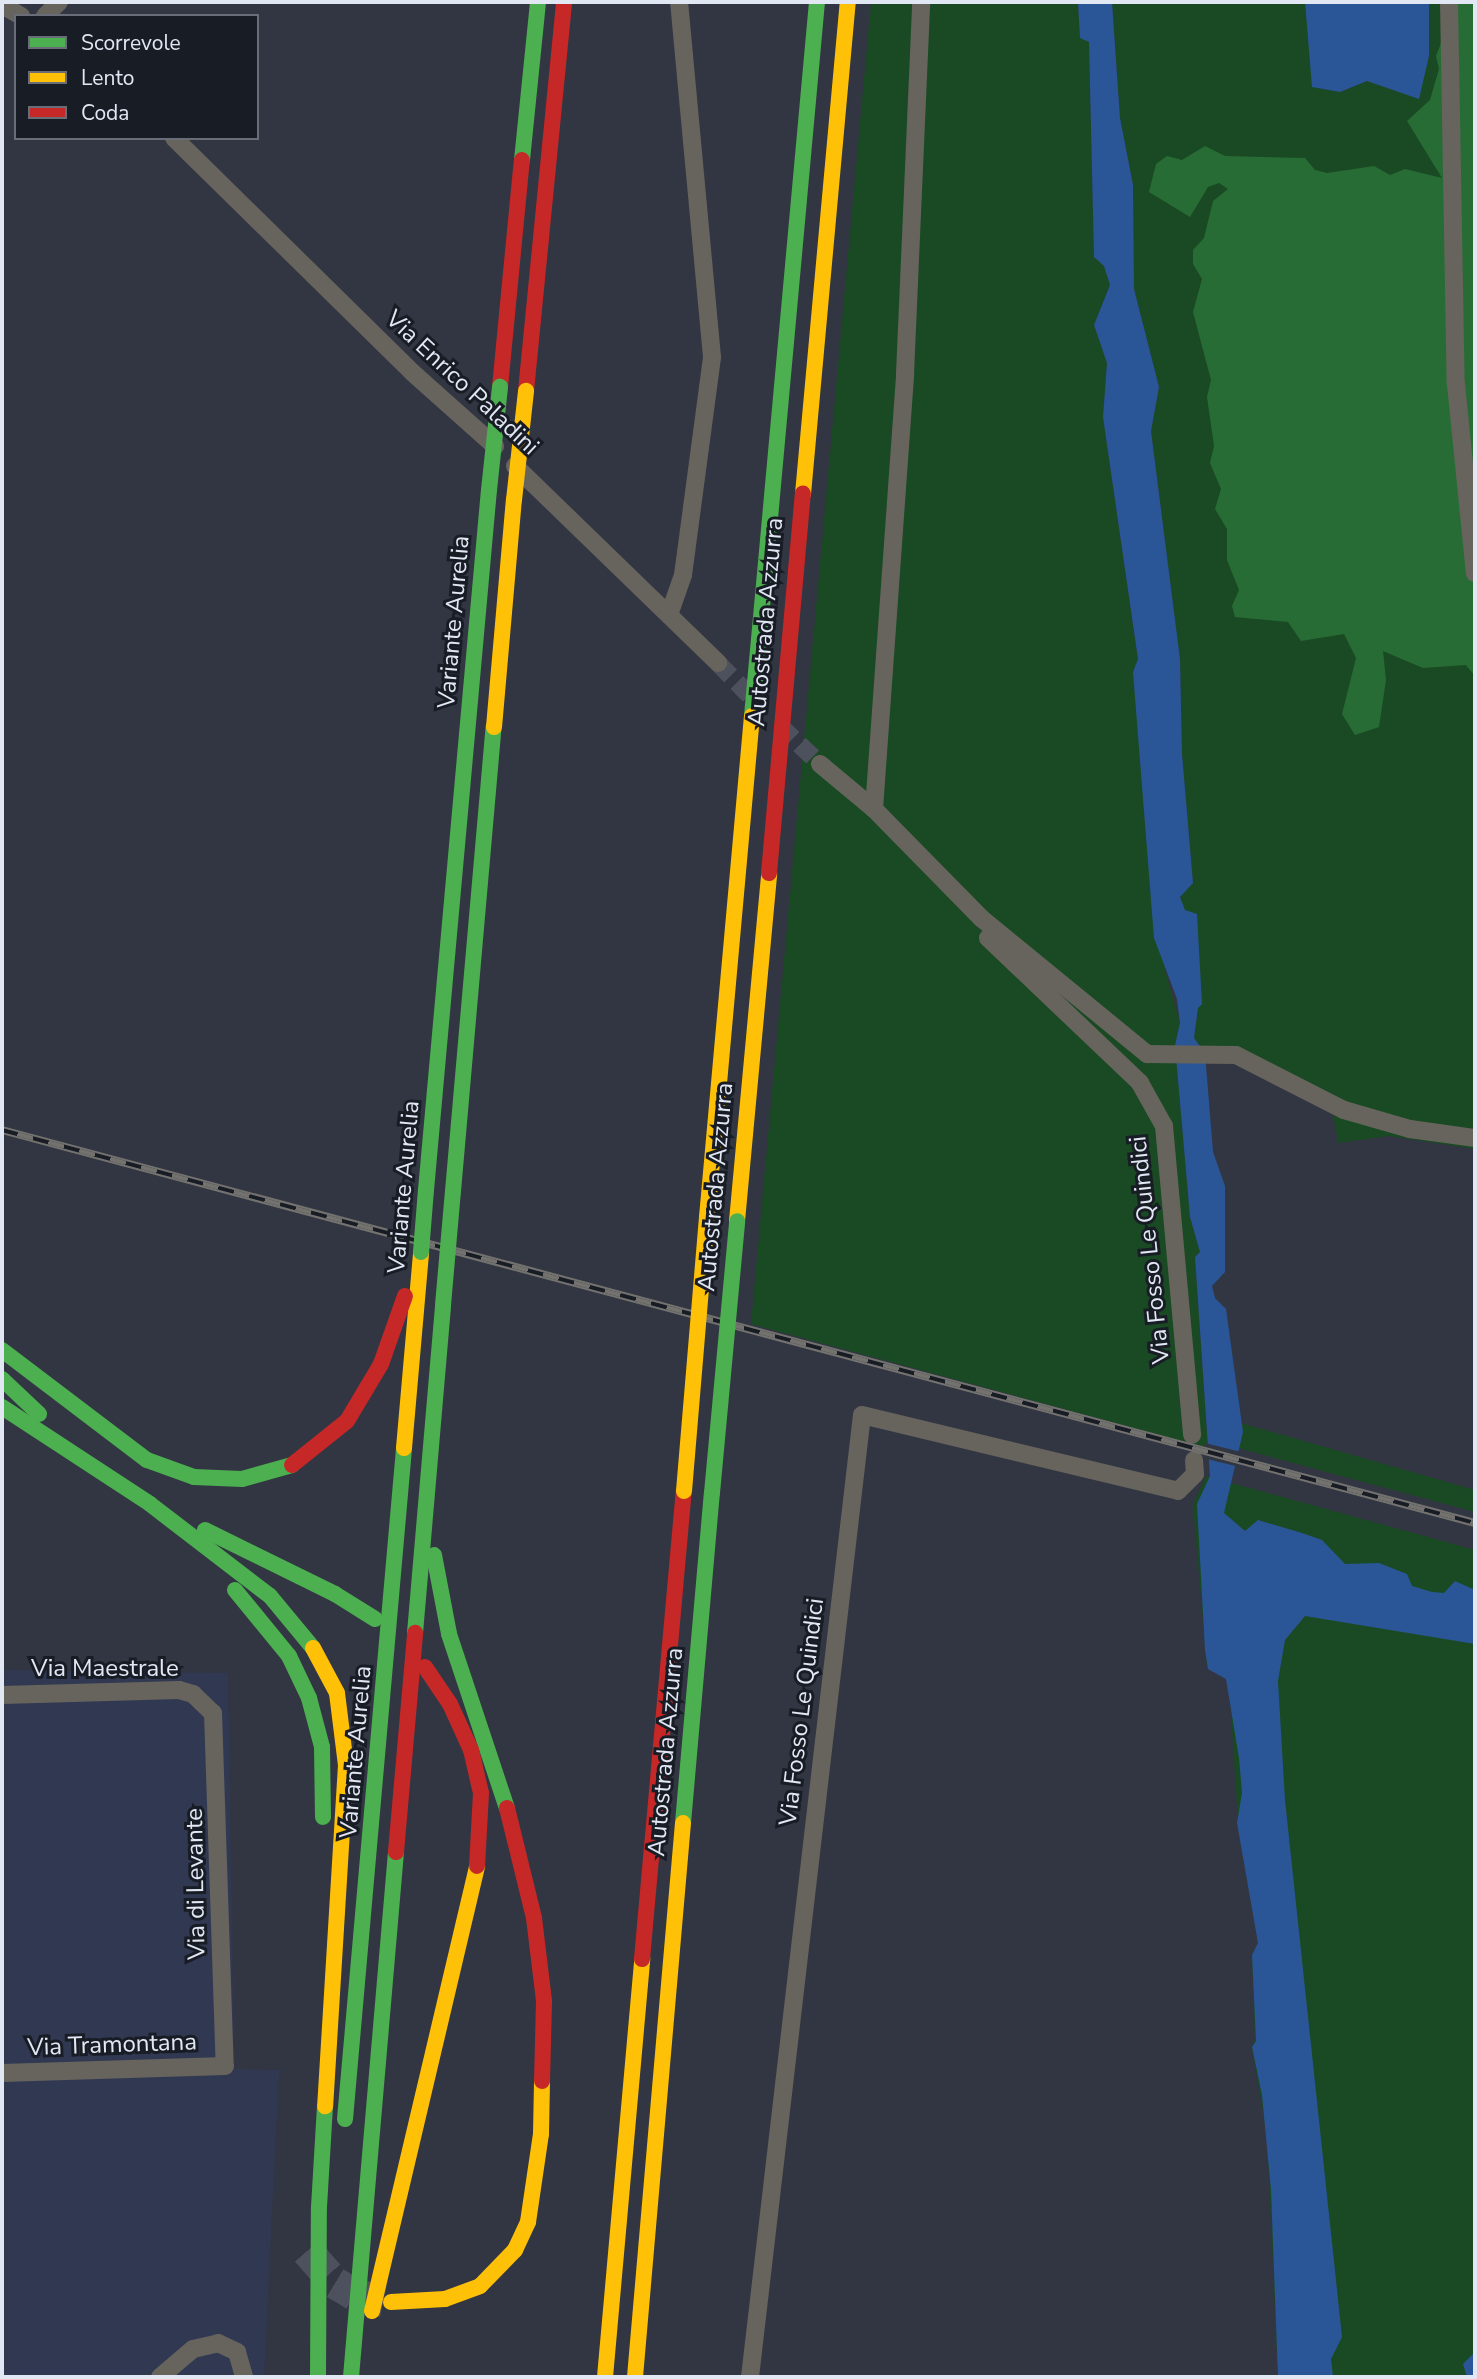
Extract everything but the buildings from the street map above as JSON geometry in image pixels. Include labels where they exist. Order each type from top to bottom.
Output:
[{"type":"highway","name":"Variante Aurelia","points":[[344,2131],[411,1300],[421,1252],[489,490],[538,2]]},
{"type":"highway","name":"Variante Aurelia","points":[[351,2377],[514,500],[564,2]]},
{"type":"highway","name":"Autostrada Azzurra","points":[[605,2377],[817,2]]},
{"type":"highway","name":"Autostrada Azzurra","points":[[635,2377],[712,1493],[848,2]]},
{"type":"highway","points":[[2,1350],[146,1460],[194,1477],[242,1479],[297,1463],[347,1422],[381,1364],[411,1300]]},
{"type":"highway","points":[[2,1379],[100,1469]]},
{"type":"highway","points":[[2,1407],[150,1504],[289,1614],[319,1655],[342,1708],[346,1765],[319,2207],[320,2377]]},
{"type":"highway","points":[[391,2302],[426,2302],[462,2294],[489,2279],[515,2250],[534,2196],[544,2090],[544,2001],[534,1918],[505,1800],[440,1598],[434,1551],[431,1443]]},
{"type":"highway","points":[[150,1504],[290,1571],[375,1619]]},
{"type":"highway","points":[[150,1504],[261,1617],[296,1667],[315,1714],[322,1748],[322,1831]]},
{"type":"highway","points":[[356,2377],[478,1868],[482,1810],[477,1772],[461,1724],[425,1667]]},
{"type":"highway","points":[[320,2377],[337,2213]]},
{"type":"street","points":[[669,615],[683,575],[712,357],[679,2]]},
{"type":"street","points":[[874,808],[905,374],[921,2]]},
{"type":"street","points":[[1449,2],[1456,384],[1475,573]]},
{"type":"street","points":[[2,5],[18,14]]},
{"type":"street","name":"Via Enrico Paladini","points":[[176,140],[718,663]]},
{"type":"street","points":[[820,764],[874,808],[954,892],[1113,1030],[1147,1054],[1220,1052],[1236,1055],[1345,1110],[1410,1129],[1475,1138]]},
{"type":"street","name":"Via Fosso Le Quindici","points":[[954,892],[958,910],[1140,1083],[1164,1126],[1192,1435]]},
{"type":"street","name":"Via Fosso Le Quindici","points":[[750,2377],[862,1415],[1178,1491],[1195,1474],[1194,1460]]},
{"type":"street","name":"Via Maestrale","points":[[2,1695],[179,1690],[206,1702]]},
{"type":"street","name":"Via di Levante","points":[[206,1702],[217,1728],[225,2066]]},
{"type":"street","name":"Via Tramontana","points":[[2,2073],[225,2066]]},
{"type":"street","points":[[159,2377],[193,2349],[218,2343],[237,2352],[244,2377]]},
{"type":"shaded area","points":[[2,1670],[228,1673],[234,2069],[279,2070],[264,2377],[2,2377]]},
{"type":"green space","points":[[871,2],[1078,2],[1080,37],[1089,42],[1094,257],[1104,266],[1110,285],[1094,325],[1107,363],[1103,417],[1138,660],[1133,672],[1165,970],[1180,1023],[1175,1045],[1190,1217],[1200,1252],[1195,1257],[1208,1448],[751,1324]]},
{"type":"green space","points":[[1112,2],[1305,2],[1313,87],[1340,92],[1367,81],[1418,98],[1429,56],[1429,2],[1475,3],[1475,1149],[1389,1136],[1338,1143],[1331,1103],[1236,1055],[1205,1053],[1194,1038],[1198,1008],[1180,897],[1193,883],[1182,754],[1180,659],[1151,431],[1159,387],[1134,289],[1133,185],[1120,118]]},
{"type":"green space","points":[[1457,2],[1474,2],[1475,10],[1475,676],[1466,665],[1423,668],[1383,651],[1386,680],[1379,727],[1355,735],[1342,714],[1356,658],[1344,634],[1301,641],[1288,622],[1235,617],[1232,606],[1239,590],[1227,560],[1227,529],[1215,509],[1221,489],[1210,463],[1214,446],[1207,397],[1211,380],[1193,312],[1202,279],[1193,264],[1193,250],[1204,238],[1213,201],[1228,189],[1219,183],[1208,187],[1190,217],[1149,192],[1156,164],[1167,156],[1182,160],[1205,146],[1225,156],[1305,158],[1315,170],[1327,173],[1374,166],[1390,175],[1405,169],[1442,178],[1407,121],[1430,100],[1439,69],[1436,56]]},
{"type":"green space","points":[[1241,1423],[1475,1490],[1475,1512],[1238,1448]]},
{"type":"green space","points":[[1206,1476],[1475,1550],[1475,2377],[1278,2377],[1267,2134],[1252,2048],[1255,2038],[1252,1955],[1259,1943],[1238,1823],[1229,1680],[1207,1667],[1193,1505]]},
{"type":"water","points":[[1078,2],[1112,2],[1120,118],[1133,185],[1134,289],[1159,387],[1151,431],[1180,659],[1182,754],[1193,883],[1180,897],[1185,910],[1197,914],[1202,1004],[1198,1008],[1194,1038],[1205,1053],[1213,1152],[1225,1186],[1225,1272],[1212,1286],[1215,1298],[1226,1309],[1243,1432],[1224,1513],[1245,1531],[1258,1520],[1322,1540],[1345,1564],[1379,1563],[1407,1574],[1412,1586],[1444,1593],[1455,1581],[1475,1590],[1475,1644],[1305,1616],[1285,1640],[1278,1681],[1285,1800],[1342,2337],[1331,2359],[1333,2377],[1278,2377],[1271,2190],[1262,2095],[1252,2047],[1256,2041],[1252,1955],[1258,1943],[1237,1823],[1242,1793],[1226,1679],[1208,1669],[1205,1650],[1197,1504],[1210,1476],[1195,1257],[1200,1252],[1190,1217],[1175,1045],[1180,1023],[1177,999],[1154,938],[1133,672],[1138,659],[1103,417],[1107,363],[1094,325],[1110,285],[1104,266],[1094,257],[1089,42],[1080,38]]},
{"type":"water","points":[[1305,2],[1429,2],[1429,56],[1419,99],[1367,81],[1340,92],[1312,87]]},
{"type":"water","points":[[1475,2352],[1475,2377],[1467,2377],[1463,2364]]},
{"type":"pier","points":[[1205,1443],[1241,1452],[1237,1467],[1201,1458]]},
{"type":"tunnel","points":[[718,663],[755,701]]},
{"type":"tunnel","points":[[780,726],[820,764]]},
{"type":"tunnel","points":[[307,2251],[335,2283],[355,2295],[383,2301]]},
{"type":"railway","points":[[2,1130],[1475,1523]]},
{"type":"traffic: fast","points":[[522,160],[538,2]]},
{"type":"traffic: fast","points":[[752,716],[817,2]]},
{"type":"traffic: fast","points":[[489,490],[500,387]]},
{"type":"traffic: fast","points":[[426,1190],[489,490]]},
{"type":"traffic: fast","points":[[453,1191],[494,727]]},
{"type":"traffic: fast","points":[[421,1252],[426,1190]]},
{"type":"traffic: fast","points":[[443,1305],[453,1191]]},
{"type":"traffic: fast","points":[[712,1493],[737,1221]]},
{"type":"traffic: fast","points":[[415,1633],[443,1305]]},
{"type":"traffic: fast","points":[[2,1350],[147,1460],[194,1477],[242,1479],[292,1465]]},
{"type":"traffic: fast","points":[[2,1379],[39,1414]]},
{"type":"traffic: fast","points":[[2,1407],[150,1504],[270,1596],[313,1648]]},
{"type":"traffic: fast","points":[[345,2119],[404,1448]]},
{"type":"traffic: fast","points":[[683,1823],[712,1493]]},
{"type":"traffic: fast","points":[[205,1530],[335,1594],[375,1619]]},
{"type":"traffic: fast","points":[[434,1555],[449,1634],[507,1808]]},
{"type":"traffic: fast","points":[[235,1590],[289,1656],[309,1698],[322,1747],[323,1817]]},
{"type":"traffic: fast","points":[[351,2377],[396,1852]]},
{"type":"traffic: fast","points":[[318,2377],[319,2207],[325,2106]]},
{"type":"traffic: slow","points":[[803,494],[848,2]]},
{"type":"traffic: slow","points":[[514,500],[526,391]]},
{"type":"traffic: slow","points":[[494,727],[514,500]]},
{"type":"traffic: slow","points":[[707,1217],[752,716]]},
{"type":"traffic: slow","points":[[737,1221],[769,873]]},
{"type":"traffic: slow","points":[[684,1491],[707,1217]]},
{"type":"traffic: slow","points":[[404,1448],[421,1252]]},
{"type":"traffic: slow","points":[[313,1648],[337,1693],[346,1765],[325,2106]]},
{"type":"traffic: slow","points":[[635,2377],[683,1823]]},
{"type":"traffic: slow","points":[[372,2311],[477,1866]]},
{"type":"traffic: slow","points":[[605,2377],[642,1959]]},
{"type":"traffic: slow","points":[[391,2302],[445,2299],[480,2286],[515,2250],[528,2222],[541,2134],[542,2081]]},
{"type":"traffic: jam","points":[[526,391],[564,2]]},
{"type":"traffic: jam","points":[[500,387],[522,160]]},
{"type":"traffic: jam","points":[[769,873],[803,494]]},
{"type":"traffic: jam","points":[[292,1465],[347,1421],[381,1364],[405,1296]]},
{"type":"traffic: jam","points":[[642,1959],[684,1491]]},
{"type":"traffic: jam","points":[[396,1852],[415,1633]]},
{"type":"traffic: jam","points":[[425,1667],[450,1704],[471,1750],[481,1793],[477,1866]]},
{"type":"traffic: jam","points":[[507,1808],[534,1918],[544,2001],[542,2081]]}]
